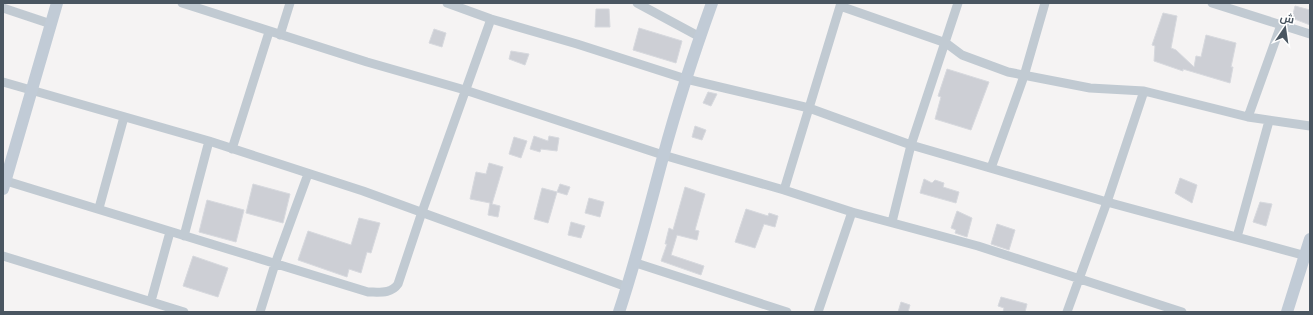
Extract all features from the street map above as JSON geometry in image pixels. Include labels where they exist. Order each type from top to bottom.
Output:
[{"type":"street","points":[[58,3],[4,183],[98,208],[170,232],[368,292],[387,292],[394,290],[398,284],[491,19]]},
{"type":"street","points":[[182,3],[269,32],[465,90],[664,155],[784,190],[852,212],[978,246],[1079,280],[1182,312]]},
{"type":"street","points":[[280,35],[290,3]]},
{"type":"street","points":[[447,3],[491,19],[577,44],[686,80],[809,108],[912,145],[1107,202],[1307,256]]},
{"type":"street","points":[[637,3],[700,37]]},
{"type":"street","points":[[619,312],[636,262],[664,155],[686,80],[712,3]]},
{"type":"street","points":[[892,222],[912,145],[958,3]]},
{"type":"street","points":[[991,168],[1024,76],[1045,3]]},
{"type":"street","points":[[1212,3],[1310,34]]},
{"type":"street","points":[[784,190],[841,4],[946,43],[962,55],[1008,72],[1090,88],[1144,91],[1269,121],[1310,126]]},
{"type":"street","points":[[3,8],[51,24]]},
{"type":"street","points":[[1248,116],[1281,25]]},
{"type":"street","points":[[232,149],[269,32]]},
{"type":"street","points":[[3,82],[209,141],[422,212],[627,287]]},
{"type":"street","points":[[1067,312],[1107,202],[1144,91]]},
{"type":"street","points":[[98,208],[124,116]]},
{"type":"street","points":[[1237,237],[1269,121]]},
{"type":"street","points":[[184,236],[209,141]]},
{"type":"street","points":[[260,312],[275,264],[308,174]]},
{"type":"street","points":[[818,312],[852,212]]},
{"type":"street","points":[[151,302],[170,232]]},
{"type":"street","points":[[1287,312],[1307,256],[1310,239]]},
{"type":"street","points":[[3,256],[184,312]]},
{"type":"street","points":[[636,262],[787,312]]},
{"type":"street","points":[[755,312],[758,302]]},
{"type":"building","points":[[1295,6],[1310,10],[1310,25],[1292,18]]},
{"type":"building","points":[[596,9],[609,9],[610,27],[595,27]]},
{"type":"building","points":[[1163,13],[1177,16],[1171,48],[1176,50],[1194,67],[1196,56],[1201,57],[1206,35],[1236,43],[1231,67],[1233,67],[1230,83],[1183,69],[1183,71],[1154,61],[1155,46],[1152,45]]},
{"type":"building","points":[[639,28],[682,41],[676,63],[633,50]]},
{"type":"building","points":[[434,29],[446,33],[442,47],[429,43]]},
{"type":"building","points":[[511,51],[529,54],[525,65],[509,59]]},
{"type":"building","points":[[947,69],[989,82],[971,130],[935,119],[941,97],[938,96]]},
{"type":"building","points":[[708,92],[717,94],[711,106],[703,103]]},
{"type":"building","points":[[695,126],[706,130],[702,140],[692,137]]},
{"type":"building","points":[[534,136],[548,141],[549,136],[559,138],[557,151],[541,149],[540,152],[530,149]]},
{"type":"building","points":[[514,137],[527,141],[521,158],[509,154]]},
{"type":"building","points":[[489,163],[503,167],[492,204],[500,206],[498,217],[488,215],[490,203],[470,199],[476,172],[486,174]]},
{"type":"building","points":[[1180,178],[1197,185],[1192,203],[1175,193]]},
{"type":"building","points":[[924,179],[932,183],[935,180],[944,183],[943,187],[959,192],[956,203],[920,193]]},
{"type":"building","points":[[253,184],[290,194],[283,223],[246,213]]},
{"type":"building","points":[[560,184],[570,187],[567,195],[557,192]]},
{"type":"building","points":[[685,187],[705,194],[695,230],[699,231],[697,240],[677,235],[671,255],[704,266],[701,275],[661,261],[667,244],[665,244],[669,228],[673,230]]},
{"type":"building","points":[[542,188],[557,192],[548,223],[534,219]]},
{"type":"building","points":[[589,198],[604,202],[600,217],[585,213]]},
{"type":"building","points":[[207,200],[244,210],[236,242],[199,232]]},
{"type":"building","points":[[1260,202],[1272,204],[1266,226],[1253,222]]},
{"type":"building","points":[[746,209],[768,216],[769,213],[778,216],[775,227],[764,224],[755,248],[735,242]]},
{"type":"building","points":[[957,211],[972,218],[967,237],[955,233],[956,230],[951,228]]},
{"type":"building","points":[[359,218],[380,223],[371,253],[367,252],[361,273],[349,269],[347,277],[298,260],[308,231],[351,245]]},
{"type":"building","points":[[571,222],[585,226],[581,238],[568,235]]},
{"type":"building","points":[[997,224],[1015,230],[1009,250],[991,244]]},
{"type":"building","points":[[193,256],[228,268],[218,297],[183,286]]},
{"type":"building","points":[[1001,297],[1027,304],[1025,312],[1003,312],[1004,308],[998,306]]},
{"type":"building","points":[[901,302],[910,305],[908,312],[898,312]]}]
